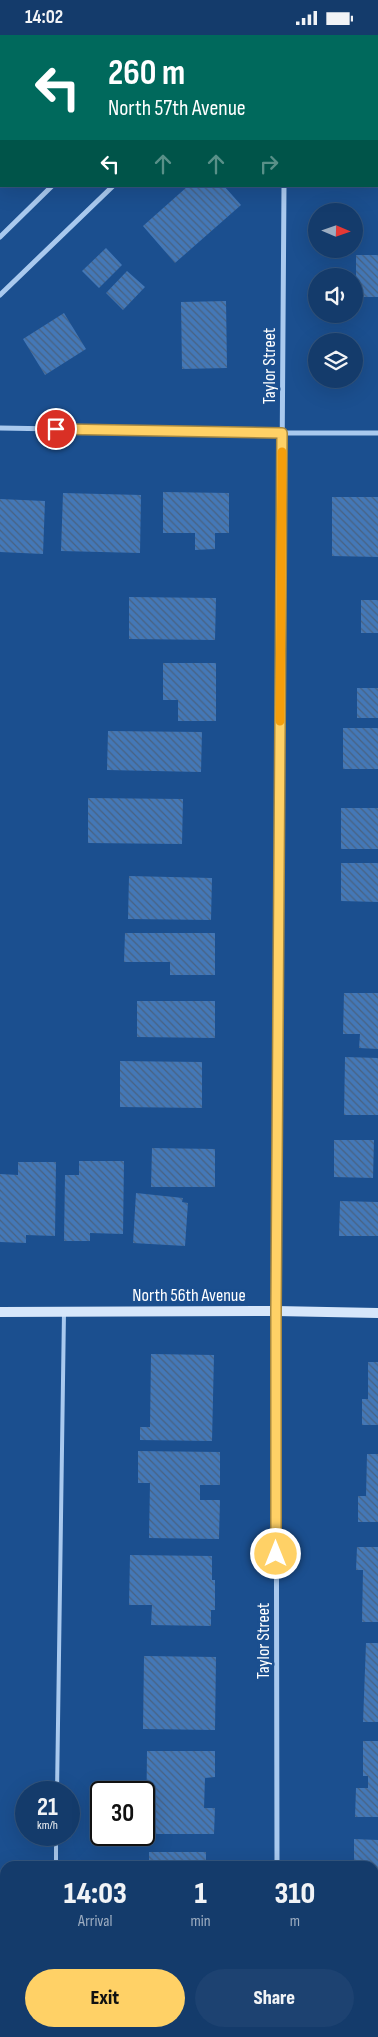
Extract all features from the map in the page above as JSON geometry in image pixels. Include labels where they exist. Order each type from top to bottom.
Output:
[{"type":"street","points":[[0,237],[51,187]]},
{"type":"street","points":[[0,295],[112,187]]},
{"type":"street","name":"Taylor Street","points":[[277,1861],[276,1311],[284,187]]},
{"type":"street","points":[[0,428],[378,433]]},
{"type":"street","name":"North 56th Avenue","points":[[0,1312],[276,1311],[378,1313]]},
{"type":"lane","points":[[57,1781],[64,1312]]},
{"type":"lane","points":[[56,1846],[56,1861]]},
{"type":"building","points":[[187,187],[225,187],[241,205],[175,263],[143,226]]},
{"type":"building","points":[[106,248],[122,265],[99,288],[82,271]]},
{"type":"building","points":[[363,255],[378,255],[378,297],[363,297],[363,268],[356,268],[356,258],[363,258]]},
{"type":"building","points":[[127,271],[145,287],[123,310],[106,293]]},
{"type":"building","points":[[226,301],[227,368],[182,369],[181,302]]},
{"type":"building","points":[[64,313],[86,349],[45,375],[23,339]]},
{"type":"building","points":[[163,492],[229,493],[229,533],[215,533],[215,549],[195,550],[195,533],[163,533]]},
{"type":"building","points":[[63,493],[141,495],[140,553],[61,551]]},
{"type":"building","points":[[332,497],[378,497],[378,557],[332,556]]},
{"type":"building","points":[[0,499],[45,501],[43,554],[0,552]]},
{"type":"building","points":[[129,597],[216,598],[215,640],[129,639]]},
{"type":"building","points":[[361,600],[378,600],[378,633],[361,633]]},
{"type":"building","points":[[163,663],[216,663],[216,721],[178,721],[178,700],[163,700]]},
{"type":"building","points":[[357,688],[378,688],[378,718],[357,718]]},
{"type":"building","points":[[343,728],[378,728],[378,769],[343,769]]},
{"type":"building","points":[[108,731],[202,732],[201,772],[107,770]]},
{"type":"building","points":[[88,798],[183,799],[182,844],[88,843]]},
{"type":"building","points":[[341,808],[378,808],[378,849],[341,849]]},
{"type":"building","points":[[341,863],[378,863],[378,902],[341,901]]},
{"type":"building","points":[[129,876],[212,878],[211,920],[128,919]]},
{"type":"building","points":[[125,933],[215,933],[215,975],[170,975],[170,962],[124,962]]},
{"type":"building","points":[[344,993],[378,993],[378,1049],[359,1048],[360,1034],[343,1034]]},
{"type":"building","points":[[137,1001],[215,1001],[215,1038],[137,1037]]},
{"type":"building","points":[[345,1057],[378,1058],[378,1115],[344,1115]]},
{"type":"building","points":[[120,1061],[202,1062],[202,1108],[120,1107]]},
{"type":"building","points":[[334,1140],[374,1140],[373,1178],[334,1177]]},
{"type":"building","points":[[152,1148],[215,1149],[215,1187],[151,1187]]},
{"type":"building","points":[[79,1161],[124,1161],[123,1234],[90,1233],[90,1241],[64,1241],[65,1175],[79,1175]]},
{"type":"building","points":[[18,1162],[56,1162],[55,1236],[26,1235],[26,1243],[0,1242],[0,1174],[18,1175]]},
{"type":"building","points":[[136,1193],[183,1198],[182,1202],[188,1203],[185,1246],[133,1243]]},
{"type":"building","points":[[340,1201],[378,1202],[378,1236],[339,1236]]},
{"type":"building","points":[[151,1354],[214,1355],[212,1441],[140,1440],[140,1427],[150,1427]]},
{"type":"building","points":[[368,1362],[378,1362],[378,1425],[362,1425],[362,1399],[368,1399]]},
{"type":"building","points":[[138,1451],[220,1452],[220,1485],[200,1485],[200,1500],[220,1500],[219,1539],[149,1538],[150,1483],[138,1483]]},
{"type":"building","points":[[367,1454],[378,1454],[378,1522],[358,1522],[358,1496],[366,1496]]},
{"type":"building","points":[[357,1547],[378,1547],[378,1622],[362,1622],[363,1570],[356,1570]]},
{"type":"building","points":[[130,1555],[212,1556],[212,1580],[215,1580],[215,1610],[211,1610],[211,1626],[151,1625],[152,1605],[129,1605]]},
{"type":"building","points":[[366,1643],[378,1643],[378,1722],[363,1722]]},
{"type":"building","points":[[144,1656],[216,1657],[215,1730],[143,1729]]},
{"type":"building","points":[[363,1741],[378,1741],[378,1817],[355,1817],[356,1788],[368,1788],[368,1776],[363,1776]]},
{"type":"building","points":[[147,1751],[215,1751],[215,1777],[205,1778],[204,1808],[215,1808],[214,1834],[155,1834],[155,1781],[147,1781]]},
{"type":"building","points":[[354,1839],[378,1840],[378,1861],[354,1861]]},
{"type":"building","points":[[149,1852],[206,1852],[206,1861],[149,1861]]},
{"type":"slow traffic","points":[[280,721],[282,452]]},
{"type":"route","points":[[56,429],[282,433],[276,1262],[276,1554]]}]
